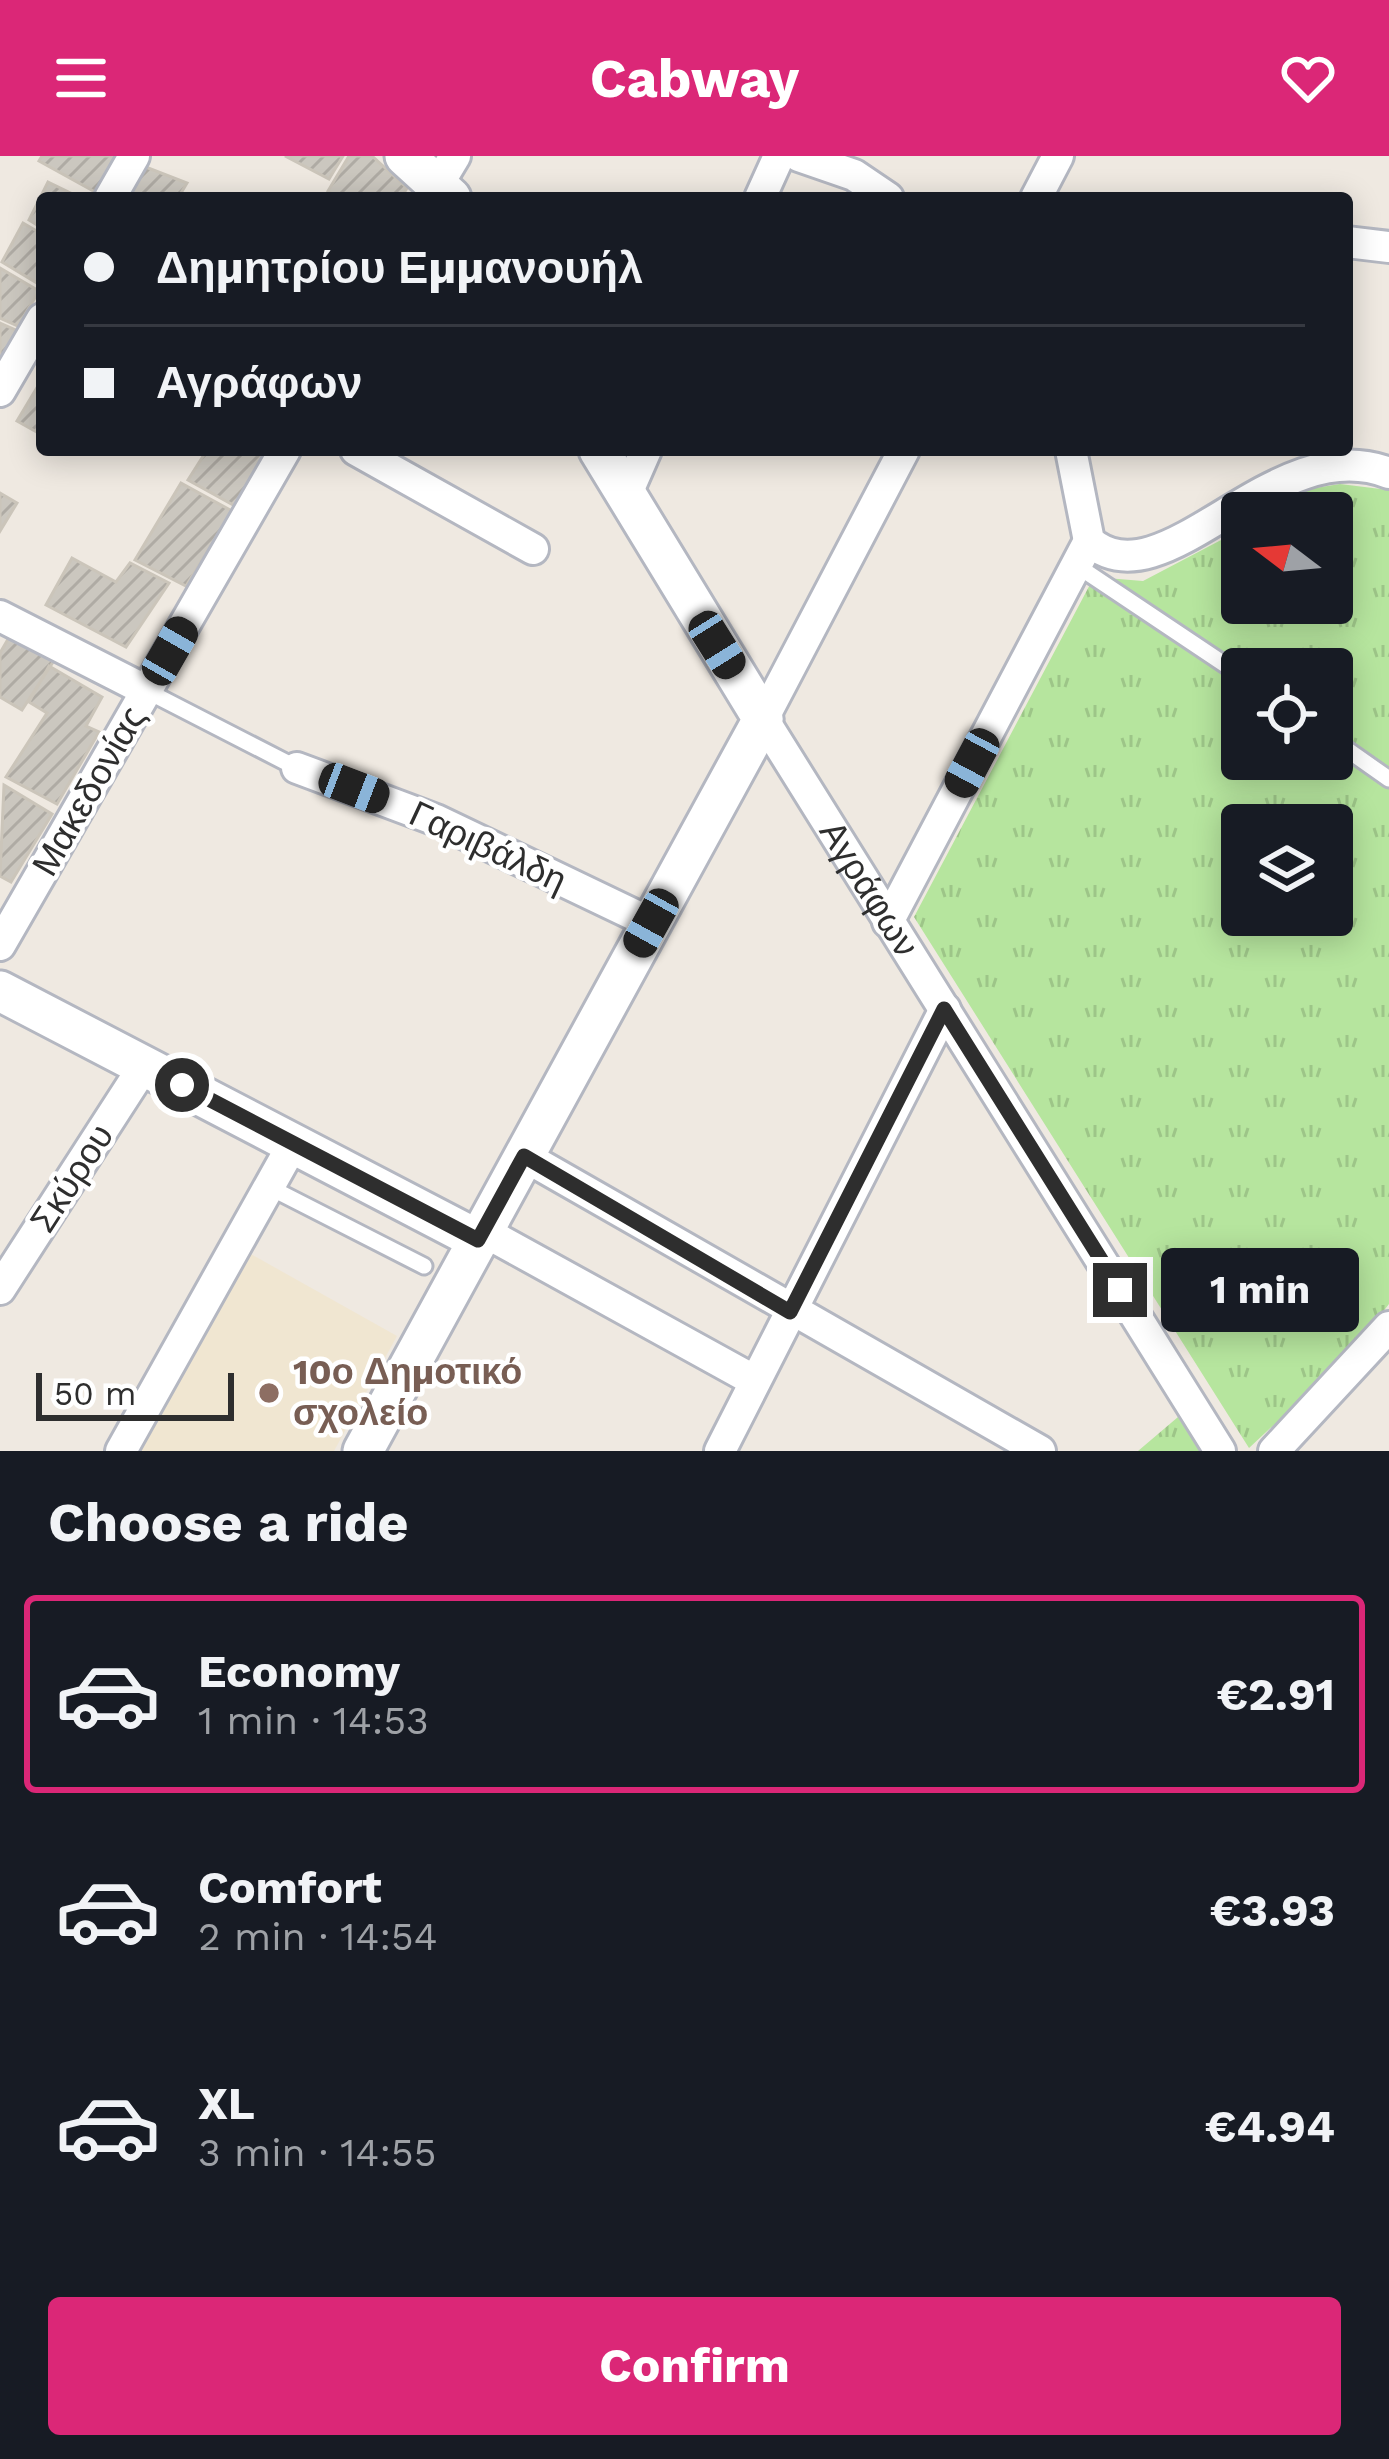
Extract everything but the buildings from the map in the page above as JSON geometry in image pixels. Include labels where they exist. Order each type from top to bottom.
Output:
[{"type":"street","points":[[113,192],[134,156]]},
{"type":"street","points":[[405,156],[441,184]]},
{"type":"street","points":[[1039,192],[1058,156]]},
{"type":"street","points":[[763,192],[781,157],[854,175],[879,192]]},
{"type":"street","points":[[1353,243],[1389,247]]},
{"type":"street","points":[[0,392],[36,329]]},
{"type":"street","name":"Μακεδονίας","points":[[0,945],[282,456]]},
{"type":"street","points":[[367,456],[532,549]]},
{"type":"street","name":"Αγράφων","points":[[602,456],[1220,1451]]},
{"type":"street","points":[[625,498],[643,456]]},
{"type":"street","points":[[363,1451],[763,719],[901,456]]},
{"type":"street","points":[[888,922],[1083,553],[1072,456]]},
{"type":"street","points":[[1083,553],[1150,555],[1310,468],[1356,464],[1389,472]]},
{"type":"street","name":"Γαριβάλδη","points":[[0,616],[147,691]]},
{"type":"street","name":"Γαριβάλδη","points":[[297,768],[436,820],[651,923]]},
{"type":"street","points":[[0,991],[481,1236],[755,1382]]},
{"type":"street","points":[[720,1451],[944,1009]]},
{"type":"street","name":"Σκύρου","points":[[0,1289],[145,1066]]},
{"type":"street","points":[[121,1451],[293,1144]]},
{"type":"street","points":[[524,1156],[1040,1451]]},
{"type":"street","points":[[1274,1451],[1389,1327]]},
{"type":"lane","points":[[1083,553],[1221,660]]},
{"type":"lane","name":"Γαριβάλδη","points":[[147,691],[297,768]]},
{"type":"lane","points":[[1353,753],[1389,778]]},
{"type":"lane","points":[[269,1187],[424,1265]]},
{"type":"shaded area","name":"10ο Δημοτικό σχολείο","points":[[249,1253],[397,1336],[334,1451],[140,1451]]},
{"type":"green space","points":[[1340,484],[1389,490],[1389,1304],[1351,1353],[1249,1448],[914,917],[1094,577],[1143,581],[1221,540],[1221,624],[1353,624],[1353,492],[1299,492]]},
{"type":"green space","points":[[1178,1417],[1200,1451],[1138,1451]]},
{"type":"place","name":"10ο Δημοτικό σχολείο","points":[[269,1393]]},
{"type":"route","points":[[182,1085],[478,1240],[524,1156],[790,1312],[944,1009],[1120,1290]]}]
